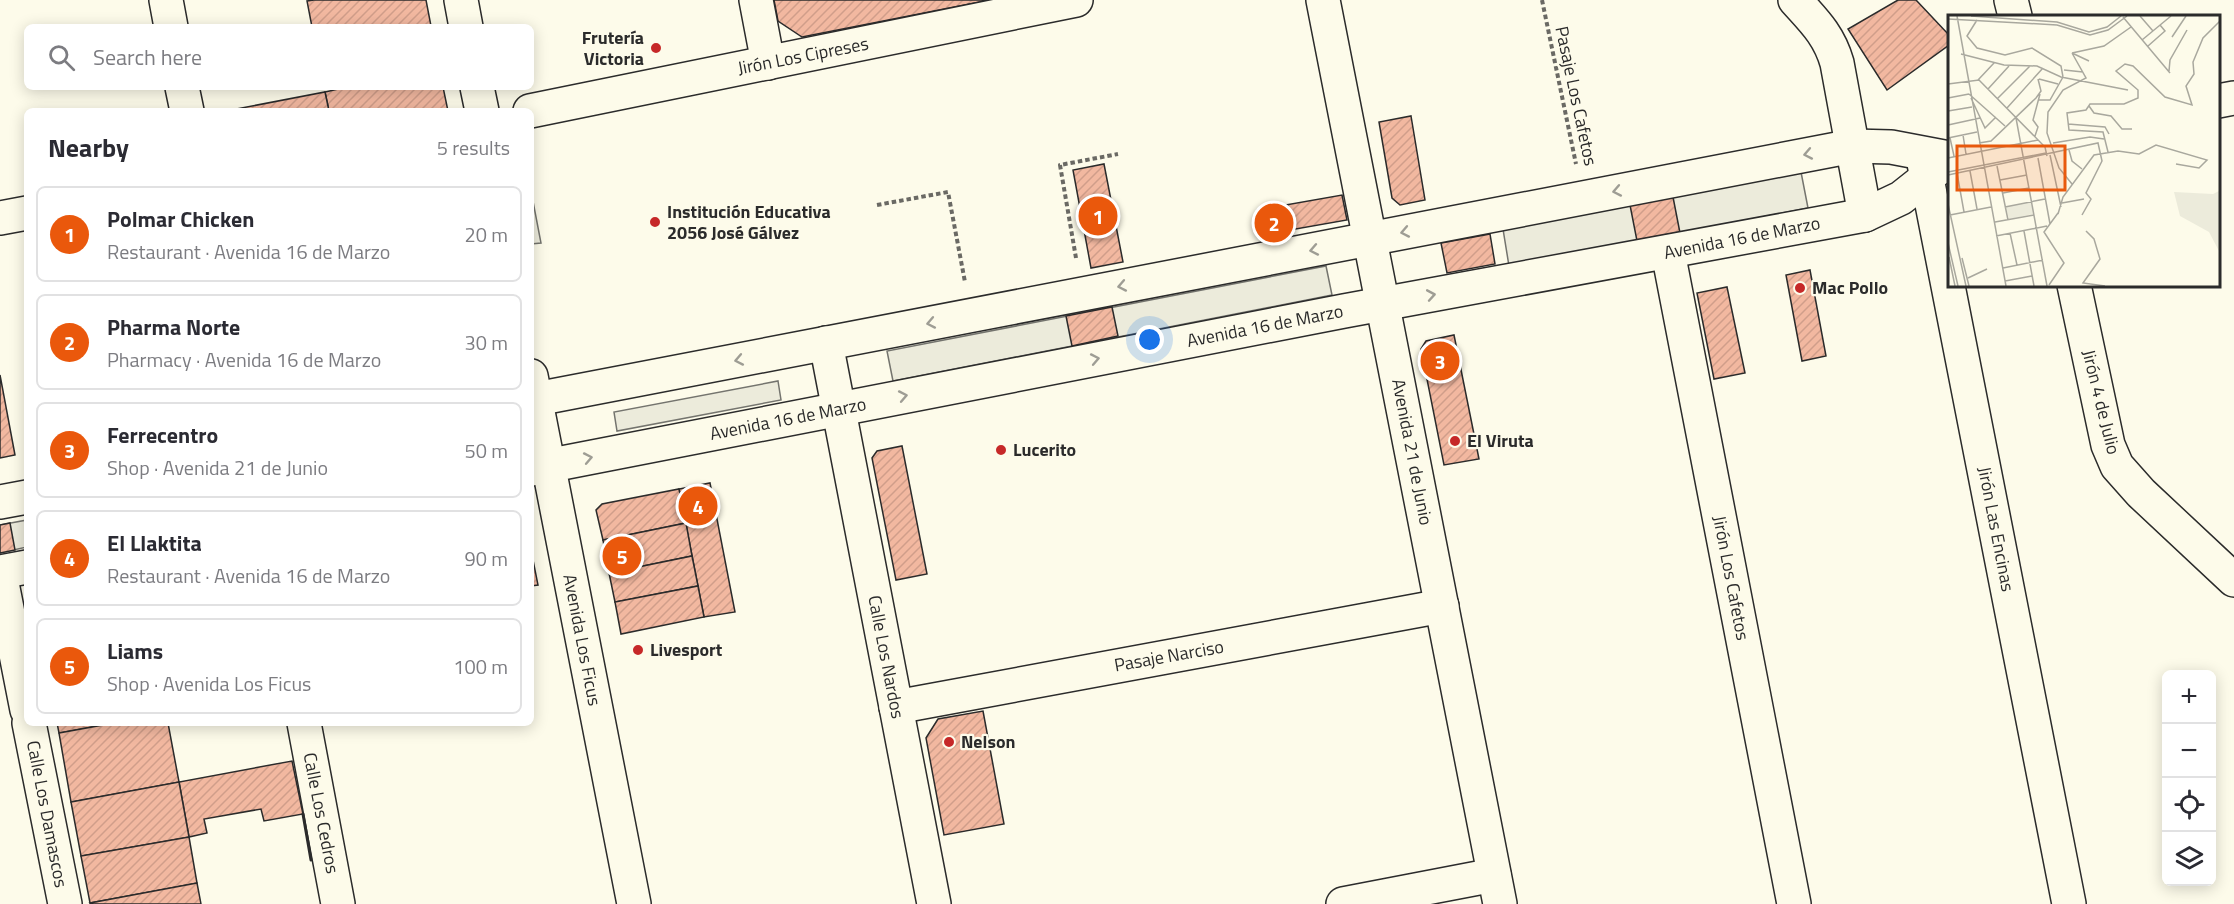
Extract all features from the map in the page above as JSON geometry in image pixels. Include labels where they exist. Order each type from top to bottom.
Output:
[{"type":"street","points":[[166,0],[170,24]]},
{"type":"street","points":[[461,0],[465,24]]},
{"type":"street","points":[[756,0],[768,63]]},
{"type":"street","name":"Jirón Los Cipreses","points":[[534,110],[1076,0]]},
{"type":"street","name":"Avenida 21 de Junio","points":[[1323,0],[1497,889]]},
{"type":"street","points":[[1795,0],[1832,45],[1865,214]]},
{"type":"street","points":[[2011,0],[2015,15]]},
{"type":"street","points":[[183,90],[186,108]]},
{"type":"street","points":[[478,90],[481,108]]},
{"type":"street","points":[[2219,101],[2234,98]]},
{"type":"street","points":[[534,392],[826,343],[1852,146],[1891,147],[1937,162]]},
{"type":"street","name":"Avenida 16 de Marzo","points":[[540,467],[1383,303],[1865,214],[1901,198],[1937,162]]},
{"type":"street","name":"Jirón Las Encinas","points":[[1937,162],[1948,224]]},
{"type":"street","points":[[0,218],[24,214]]},
{"type":"street","name":"Jirón Los Cafetos","points":[[1668,252],[1794,904]]},
{"type":"street","name":"Jirón Las Encinas","points":[[1959,286],[2069,904]]},
{"type":"street","name":"Jirón 4 de Julio","points":[[2074,286],[2108,445],[2118,466],[2141,493],[2234,579]]},
{"type":"street","name":"Calle Los Nardos","points":[[826,343],[934,904]]},
{"type":"street","name":"Avenida Los Ficus","points":[[534,411],[540,467],[634,904]]},
{"type":"street","points":[[0,502],[24,498]]},
{"type":"street","points":[[24,568],[0,572],[24,695]]},
{"type":"street","name":"Pasaje Narciso","points":[[896,707],[1442,606]]},
{"type":"street","name":"Calle Los Damascos","points":[[30,726],[65,904]]},
{"type":"street","name":"Calle Los Cedros","points":[[305,726],[338,904]]},
{"type":"street","points":[[1343,904],[1497,889]]},
{"type":"path","name":"Pasaje Los Cafetos","points":[[1542,0],[1583,198]]},
{"type":"path","points":[[1082,294],[1060,165],[1118,154]]},
{"type":"path","points":[[877,205],[948,192],[972,315]]},
{"type":"shaded area","points":[[1801,172],[1808,208],[1509,266],[1503,229]]},
{"type":"shaded area","points":[[534,207],[541,243],[534,244]]},
{"type":"shaded area","points":[[1326,266],[1332,295],[893,381],[887,351]]},
{"type":"shaded area","points":[[778,381],[781,400],[617,431],[614,412]]},
{"type":"shaded area","points":[[24,521],[24,548],[0,553],[0,525]]},
{"type":"building","points":[[426,0],[431,24],[311,24],[307,1]]},
{"type":"building","points":[[774,0],[990,0],[802,37],[778,21]]},
{"type":"building","points":[[1898,0],[1916,0],[1948,34],[1948,46],[1887,90],[1848,29]]},
{"type":"building","points":[[334,90],[444,90],[447,108],[328,108],[325,92]]},
{"type":"building","points":[[325,92],[328,108],[242,108]]},
{"type":"building","points":[[1411,116],[1425,200],[1400,205],[1392,198],[1379,122]]},
{"type":"building","points":[[1104,164],[1123,262],[1091,268],[1073,170]]},
{"type":"building","points":[[1342,195],[1347,220],[1262,235],[1257,210]]},
{"type":"building","points":[[1673,197],[1680,233],[1637,241],[1630,205]]},
{"type":"building","points":[[1490,234],[1495,264],[1447,273],[1441,243]]},
{"type":"building","points":[[1810,270],[1826,356],[1802,361],[1786,275]]},
{"type":"building","points":[[1727,287],[1745,373],[1714,379],[1697,293]]},
{"type":"building","points":[[1112,307],[1118,336],[1072,346],[1066,316]]},
{"type":"building","points":[[1454,335],[1479,459],[1444,465],[1421,349],[1426,341]]},
{"type":"building","points":[[0,375],[15,455],[0,458]]},
{"type":"building","points":[[902,446],[927,574],[896,580],[872,458],[877,451]]},
{"type":"building","points":[[710,483],[735,612],[704,617],[679,489]]},
{"type":"building","points":[[679,489],[686,523],[603,540],[596,510],[602,504]]},
{"type":"building","points":[[10,523],[15,550],[0,553],[0,525]]},
{"type":"building","points":[[686,523],[692,556],[609,573],[603,540]]},
{"type":"building","points":[[692,556],[698,586],[615,602],[609,573]]},
{"type":"building","points":[[534,565],[538,585],[534,586]]},
{"type":"building","points":[[698,586],[704,617],[621,634],[615,602]]},
{"type":"building","points":[[983,711],[1004,824],[944,835],[926,738],[938,719]]},
{"type":"building","points":[[58,726],[98,726],[59,733]]},
{"type":"building","points":[[98,726],[169,726],[179,782],[71,802],[59,733]]},
{"type":"building","points":[[292,761],[303,814],[264,821],[261,809],[204,819],[207,833],[189,837],[179,782]]},
{"type":"building","points":[[179,782],[189,837],[81,856],[71,802]]},
{"type":"building","points":[[189,837],[197,883],[90,903],[81,856]]},
{"type":"building","points":[[197,883],[201,904],[90,903]]},
{"type":"wall","points":[[303,814],[311,860]]},
{"type":"place","name":"Frutería Victoria","points":[[656,48]]},
{"type":"place","name":"Polmar Chicken","points":[[1098,216]]},
{"type":"place","name":"Institución Educativa 2056 José Gálvez","points":[[655,222]]},
{"type":"place","name":"Pharma Norte","points":[[1274,223]]},
{"type":"place","name":"Mac Pollo","points":[[1800,288]]},
{"type":"place","name":"Ferrecentro","points":[[1440,361]]},
{"type":"place","name":"El Viruta","points":[[1455,441]]},
{"type":"place","name":"Lucerito","points":[[1001,450]]},
{"type":"place","name":"El Llaktita","points":[[698,506]]},
{"type":"place","name":"Liams","points":[[622,556]]},
{"type":"place","name":"Livesport","points":[[638,650]]},
{"type":"place","name":"Nelson","points":[[949,742]]}]
